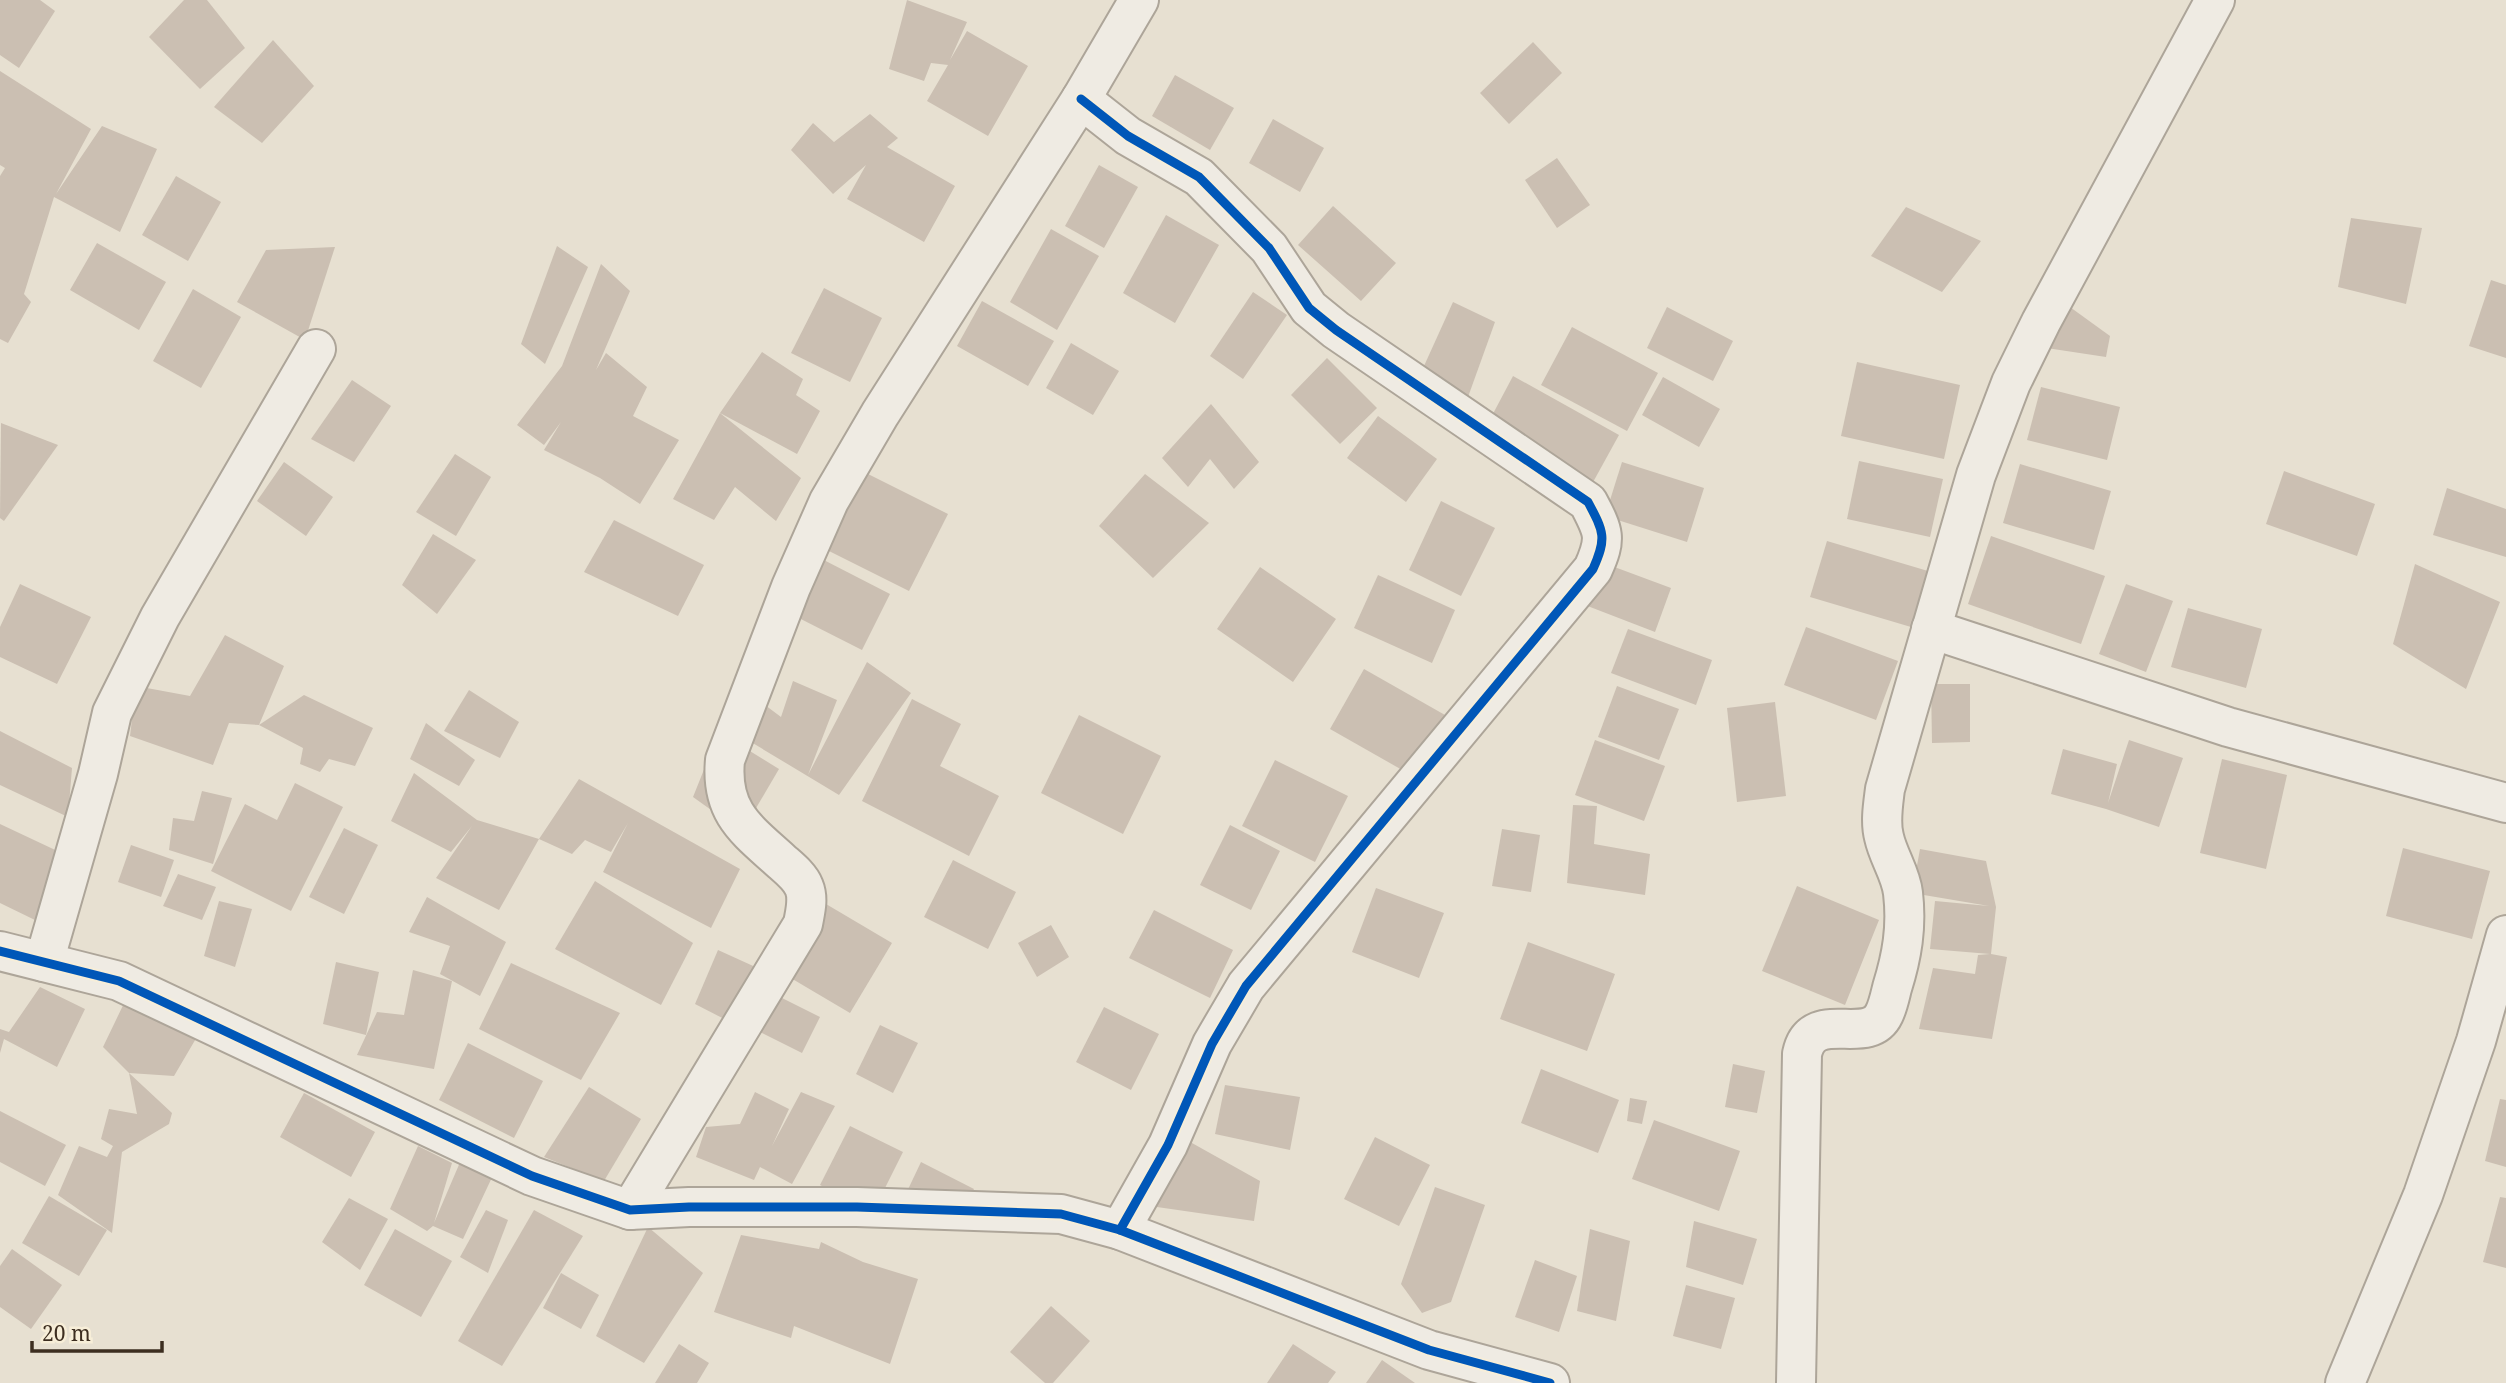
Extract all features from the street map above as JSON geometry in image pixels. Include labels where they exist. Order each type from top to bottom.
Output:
[{"type":"street","points":[[630,1210],[803,924],[807,903],[804,887],[795,874],[741,824],[731,811],[723,774],[725,760],[791,587],[829,501],[880,414],[1081,99],[1139,0]]},
{"type":"street","points":[[1796,1383],[1802,1054],[1810,1036],[1818,1031],[1865,1027],[1879,1021],[1884,1014],[1900,963],[1905,943],[1903,891],[1883,836],[1882,813],[1890,766],[1976,475],[2011,383],[2215,0]]},
{"type":"street","points":[[1081,99],[1128,136],[1199,177],[1269,248],[1309,308],[1318,316],[1588,502],[1601,527],[1602,548],[1592,569],[1247,986],[1212,1044],[1168,1145],[1120,1230]]},
{"type":"street","points":[[44,962],[98,774],[112,713],[160,617],[316,349]]},
{"type":"street","points":[[1931,629],[2228,727],[2506,803]]},
{"type":"street","points":[[2345,1383],[2423,1195],[2476,1041],[2506,935]]},
{"type":"street","points":[[0,951],[119,981],[532,1176],[630,1210],[690,1207],[845,1207],[1062,1214],[1120,1230],[1429,1350],[1550,1383]]},
{"type":"building","points":[[0,0],[40,0],[55,11],[19,68],[0,55]]},
{"type":"building","points":[[184,0],[207,0],[245,48],[200,89],[149,37]]},
{"type":"building","points":[[907,0],[967,22],[950,60],[967,31],[1028,66],[988,136],[927,101],[948,65],[931,63],[924,81],[889,69]]},
{"type":"building","points":[[273,40],[314,86],[262,143],[214,107]]},
{"type":"building","points":[[1533,42],[1562,73],[1509,124],[1480,93]]},
{"type":"building","points":[[0,71],[91,129],[56,194],[102,126],[157,149],[120,232],[54,197],[24,294],[31,302],[8,343],[0,339],[0,176],[5,168],[0,165]]},
{"type":"building","points":[[1175,75],[1234,108],[1210,150],[1152,116]]},
{"type":"building","points":[[870,114],[898,138],[887,147],[955,186],[924,242],[847,199],[866,165],[833,194],[791,150],[813,123],[834,142]]},
{"type":"building","points":[[1273,119],[1324,148],[1300,192],[1249,163]]},
{"type":"building","points":[[1557,158],[1590,205],[1557,228],[1525,180]]},
{"type":"building","points":[[1099,165],[1138,187],[1104,248],[1065,226]]},
{"type":"building","points":[[176,176],[221,202],[188,261],[142,235]]},
{"type":"building","points":[[1333,206],[1396,263],[1361,301],[1298,245]]},
{"type":"building","points":[[1906,207],[1981,241],[1942,292],[1871,256]]},
{"type":"building","points":[[1166,215],[1219,245],[1175,323],[1123,293]]},
{"type":"building","points":[[2351,218],[2422,228],[2406,304],[2338,287]]},
{"type":"building","points":[[1051,229],[1099,256],[1057,330],[1010,302]]},
{"type":"building","points":[[97,243],[166,282],[139,330],[70,290]]},
{"type":"building","points":[[557,246],[588,267],[545,364],[521,344]]},
{"type":"building","points":[[335,247],[305,340],[237,302],[266,250]]},
{"type":"building","points":[[601,264],[630,291],[596,370],[606,353],[647,387],[633,416],[679,440],[640,504],[600,478],[544,450],[561,422],[544,445],[517,425],[562,366]]},
{"type":"building","points":[[2491,280],[2506,285],[2506,358],[2469,346]]},
{"type":"building","points":[[824,288],[882,318],[850,382],[791,353]]},
{"type":"building","points":[[193,289],[241,317],[201,388],[153,361]]},
{"type":"building","points":[[1253,292],[1287,315],[1243,379],[1210,356]]},
{"type":"building","points":[[982,301],[1054,341],[1028,386],[957,346]]},
{"type":"building","points":[[1453,302],[1495,322],[1468,397],[1419,377]]},
{"type":"building","points":[[2063,302],[2110,336],[2106,357],[2040,347]]},
{"type":"building","points":[[1667,307],[1733,341],[1713,381],[1647,348]]},
{"type":"building","points":[[1572,327],[1658,373],[1627,431],[1541,385]]},
{"type":"building","points":[[1071,343],[1119,371],[1093,415],[1046,388]]},
{"type":"building","points":[[762,352],[803,379],[796,395],[820,411],[797,454],[720,413]]},
{"type":"building","points":[[1327,358],[1377,408],[1340,444],[1291,395]]},
{"type":"building","points":[[1857,362],[1960,385],[1944,459],[1841,436]]},
{"type":"building","points":[[1513,376],[1619,435],[1592,484],[1487,425]]},
{"type":"building","points":[[1663,377],[1720,409],[1699,447],[1642,415]]},
{"type":"building","points":[[352,380],[391,406],[354,462],[311,439]]},
{"type":"building","points":[[2041,387],[2120,407],[2107,460],[2027,440]]},
{"type":"building","points":[[1211,404],[1259,462],[1234,489],[1210,459],[1188,487],[1162,458]]},
{"type":"building","points":[[720,413],[801,478],[776,521],[735,487],[714,520],[673,499]]},
{"type":"building","points":[[1378,416],[1437,459],[1406,502],[1347,458]]},
{"type":"building","points":[[1,423],[58,445],[4,521],[0,518]]},
{"type":"building","points":[[455,454],[491,477],[456,536],[416,512]]},
{"type":"building","points":[[1859,461],[1943,479],[1930,537],[1847,519]]},
{"type":"building","points":[[284,462],[333,497],[306,536],[257,501]]},
{"type":"building","points":[[1622,462],[1704,488],[1687,542],[1605,516]]},
{"type":"building","points":[[2020,464],[2111,491],[2094,550],[2003,523]]},
{"type":"building","points":[[858,469],[948,514],[909,591],[819,546]]},
{"type":"building","points":[[2284,471],[2375,504],[2357,556],[2266,524]]},
{"type":"building","points":[[1145,474],[1209,523],[1153,578],[1099,526]]},
{"type":"building","points":[[2447,488],[2506,509],[2506,557],[2433,535]]},
{"type":"building","points":[[1441,501],[1495,528],[1461,596],[1409,570]]},
{"type":"building","points":[[614,520],[704,565],[678,616],[584,572]]},
{"type":"building","points":[[433,534],[476,560],[437,614],[402,585]]},
{"type":"building","points":[[1991,536],[2105,576],[2081,644],[1968,604]]},
{"type":"building","points":[[1827,541],[1928,571],[1911,627],[1810,597]]},
{"type":"building","points":[[816,556],[890,594],[862,650],[787,612]]},
{"type":"building","points":[[1601,562],[1671,588],[1655,632],[1585,605]]},
{"type":"building","points":[[2415,564],[2500,602],[2466,689],[2393,644]]},
{"type":"building","points":[[1260,567],[1336,619],[1293,682],[1217,629]]},
{"type":"building","points":[[1378,575],[1455,610],[1432,663],[1354,628]]},
{"type":"building","points":[[20,584],[91,617],[57,684],[0,657],[0,627]]},
{"type":"building","points":[[2126,584],[2173,601],[2146,672],[2099,654]]},
{"type":"building","points":[[2188,608],[2262,629],[2246,688],[2171,667]]},
{"type":"building","points":[[1806,627],[1898,661],[1876,720],[1784,685]]},
{"type":"building","points":[[1628,629],[1712,660],[1696,705],[1611,673]]},
{"type":"building","points":[[225,635],[284,666],[259,725],[229,723],[213,765],[130,736],[136,686],[190,696]]},
{"type":"building","points":[[867,662],[911,693],[839,795],[741,736],[757,699],[781,717],[793,681],[837,700],[808,775]]},
{"type":"building","points":[[1364,669],[1445,715],[1411,775],[1330,729]]},
{"type":"building","points":[[1931,684],[1970,684],[1970,742],[1932,743]]},
{"type":"building","points":[[1617,686],[1679,709],[1659,760],[1598,737]]},
{"type":"building","points":[[469,690],[519,722],[500,758],[444,731]]},
{"type":"building","points":[[304,695],[373,728],[355,766],[329,759],[320,772],[300,764],[303,748],[259,725]]},
{"type":"building","points":[[912,699],[961,724],[940,766],[999,796],[969,856],[862,801]]},
{"type":"building","points":[[1775,702],[1786,796],[1737,802],[1727,708]]},
{"type":"building","points":[[1079,715],[1161,756],[1123,834],[1041,793]]},
{"type":"building","points":[[426,723],[475,760],[459,786],[410,759]]},
{"type":"building","points":[[0,731],[72,768],[68,817],[0,785]]},
{"type":"building","points":[[719,732],[779,769],[742,832],[693,797]]},
{"type":"building","points":[[1595,740],[1665,766],[1644,821],[1575,795]]},
{"type":"building","points":[[2129,740],[2183,758],[2159,827],[2051,794],[2063,749],[2117,764],[2108,803]]},
{"type":"building","points":[[2222,759],[2287,775],[2266,869],[2200,853]]},
{"type":"building","points":[[1275,760],[1348,796],[1315,862],[1242,826]]},
{"type":"building","points":[[414,773],[477,820],[539,839],[499,910],[436,878],[472,826],[451,852],[391,821]]},
{"type":"building","points":[[579,779],[740,869],[711,928],[603,872],[628,823],[611,852],[585,840],[572,854],[539,839]]},
{"type":"building","points":[[295,783],[343,807],[291,911],[211,871],[245,804],[277,820]]},
{"type":"building","points":[[202,791],[232,798],[213,864],[169,850],[173,818],[194,821]]},
{"type":"building","points":[[1573,805],[1597,806],[1594,844],[1650,854],[1645,895],[1567,883]]},
{"type":"building","points":[[0,824],[68,856],[37,921],[0,903]]},
{"type":"building","points":[[1230,825],[1280,851],[1251,910],[1200,885]]},
{"type":"building","points":[[344,828],[378,845],[344,914],[309,897]]},
{"type":"building","points":[[1502,829],[1540,835],[1531,892],[1492,886]]},
{"type":"building","points":[[131,845],[174,860],[161,897],[118,882]]},
{"type":"building","points":[[2403,848],[2490,871],[2472,939],[2386,916]]},
{"type":"building","points":[[1920,849],[1986,861],[1996,907],[1991,954],[2007,957],[1992,1039],[1919,1029],[1933,968],[1975,974],[1978,955],[1990,954],[1930,949],[1935,901],[1989,906],[1912,893]]},
{"type":"building","points":[[953,860],[1016,892],[988,949],[924,917]]},
{"type":"building","points":[[178,874],[216,887],[202,920],[163,906]]},
{"type":"building","points":[[595,881],[693,943],[661,1005],[555,949]]},
{"type":"building","points":[[1797,886],[1879,920],[1845,1005],[1762,971]]},
{"type":"building","points":[[1376,888],[1444,913],[1419,978],[1352,952]]},
{"type":"building","points":[[427,897],[506,942],[480,996],[440,974],[450,946],[409,932]]},
{"type":"building","points":[[219,901],[252,909],[235,967],[204,956]]},
{"type":"building","points":[[826,904],[892,943],[850,1013],[784,974]]},
{"type":"building","points":[[1154,910],[1233,950],[1210,998],[1129,958]]},
{"type":"building","points":[[1051,925],[1069,957],[1037,977],[1018,943]]},
{"type":"building","points":[[1528,942],[1615,974],[1587,1051],[1500,1019]]},
{"type":"building","points":[[718,950],[762,970],[734,1024],[695,1004]]},
{"type":"building","points":[[336,962],[379,972],[366,1035],[323,1024]]},
{"type":"building","points":[[511,963],[620,1013],[581,1080],[479,1029]]},
{"type":"building","points":[[413,970],[452,981],[434,1069],[357,1055],[377,1012],[404,1015]]},
{"type":"building","points":[[40,987],[85,1009],[57,1067],[4,1039],[0,1053],[0,1029],[9,1032]]},
{"type":"building","points":[[128,995],[201,1030],[174,1076],[129,1073],[103,1047]]},
{"type":"building","points":[[778,996],[820,1017],[802,1053],[760,1032]]},
{"type":"building","points":[[1104,1007],[1159,1034],[1131,1090],[1076,1062]]},
{"type":"building","points":[[880,1025],[918,1043],[893,1093],[856,1074]]},
{"type":"building","points":[[468,1043],[543,1081],[514,1138],[439,1100]]},
{"type":"building","points":[[1733,1064],[1765,1071],[1757,1113],[1725,1107]]},
{"type":"building","points":[[1541,1069],[1619,1100],[1598,1153],[1521,1123]]},
{"type":"building","points":[[129,1073],[172,1113],[169,1124],[122,1152],[112,1233],[58,1195],[79,1146],[107,1157],[113,1146],[101,1139],[109,1109],[137,1114]]},
{"type":"building","points":[[1225,1085],[1300,1097],[1290,1150],[1215,1134]]},
{"type":"building","points":[[589,1087],[641,1119],[604,1181],[544,1157]]},
{"type":"building","points":[[755,1092],[789,1109],[772,1146],[801,1092],[835,1106],[792,1184],[760,1167],[754,1180],[696,1157],[706,1127],[740,1124]]},
{"type":"building","points":[[304,1093],[375,1132],[351,1177],[280,1137]]},
{"type":"building","points":[[1630,1098],[1647,1101],[1642,1124],[1627,1121]]},
{"type":"building","points":[[2500,1099],[2506,1100],[2506,1167],[2485,1161]]},
{"type":"building","points":[[0,1111],[66,1145],[45,1186],[0,1162]]},
{"type":"building","points":[[1654,1120],[1740,1151],[1719,1211],[1632,1179]]},
{"type":"building","points":[[850,1126],[903,1152],[873,1212],[820,1185]]},
{"type":"building","points":[[1375,1137],[1430,1165],[1399,1226],[1344,1199]]},
{"type":"building","points":[[1183,1138],[1260,1181],[1254,1221],[1150,1206]]},
{"type":"building","points":[[418,1146],[452,1163],[434,1223],[464,1153],[495,1171],[463,1239],[433,1226],[427,1231],[390,1209]]},
{"type":"building","points":[[921,1162],[974,1189],[954,1228],[902,1202]]},
{"type":"building","points":[[1435,1187],[1485,1205],[1451,1302],[1422,1313],[1401,1284]]},
{"type":"building","points":[[49,1196],[107,1230],[79,1276],[22,1243]]},
{"type":"building","points":[[2500,1197],[2506,1198],[2506,1268],[2483,1262]]},
{"type":"building","points":[[349,1198],[388,1219],[360,1270],[322,1242]]},
{"type":"building","points":[[486,1210],[508,1220],[488,1273],[460,1257]]},
{"type":"building","points":[[534,1210],[583,1236],[502,1366],[458,1341]]},
{"type":"building","points":[[1694,1221],[1757,1239],[1743,1285],[1686,1267]]},
{"type":"building","points":[[648,1227],[703,1273],[644,1363],[596,1336]]},
{"type":"building","points":[[395,1229],[452,1261],[421,1317],[364,1285]]},
{"type":"building","points":[[1590,1229],[1630,1241],[1616,1321],[1577,1311]]},
{"type":"building","points":[[741,1235],[819,1249],[821,1242],[863,1262],[918,1279],[890,1364],[794,1326],[791,1338],[714,1312]]},
{"type":"building","points":[[12,1249],[62,1285],[31,1329],[0,1307],[0,1266]]},
{"type":"building","points":[[1535,1260],[1577,1276],[1559,1332],[1515,1317]]},
{"type":"building","points":[[561,1273],[599,1295],[581,1329],[543,1308]]},
{"type":"building","points":[[1686,1285],[1735,1298],[1721,1349],[1673,1336]]},
{"type":"building","points":[[1051,1306],[1090,1341],[1053,1383],[1045,1383],[1010,1352]]},
{"type":"building","points":[[679,1344],[709,1363],[697,1383],[655,1383]]},
{"type":"building","points":[[1293,1344],[1336,1372],[1328,1383],[1267,1383]]},
{"type":"building","points":[[1382,1360],[1415,1383],[1366,1383]]},
{"type":"cycle path","points":[[1081,99],[1128,136],[1199,177],[1269,248],[1309,308],[1336,330],[1588,502],[1602,535],[1593,569],[1246,986],[1212,1044],[1168,1145],[1120,1230]]},
{"type":"cycle path","points":[[0,951],[119,981],[532,1176],[630,1210],[689,1207],[857,1207],[1061,1214],[1120,1230],[1429,1350],[1550,1383]]}]
